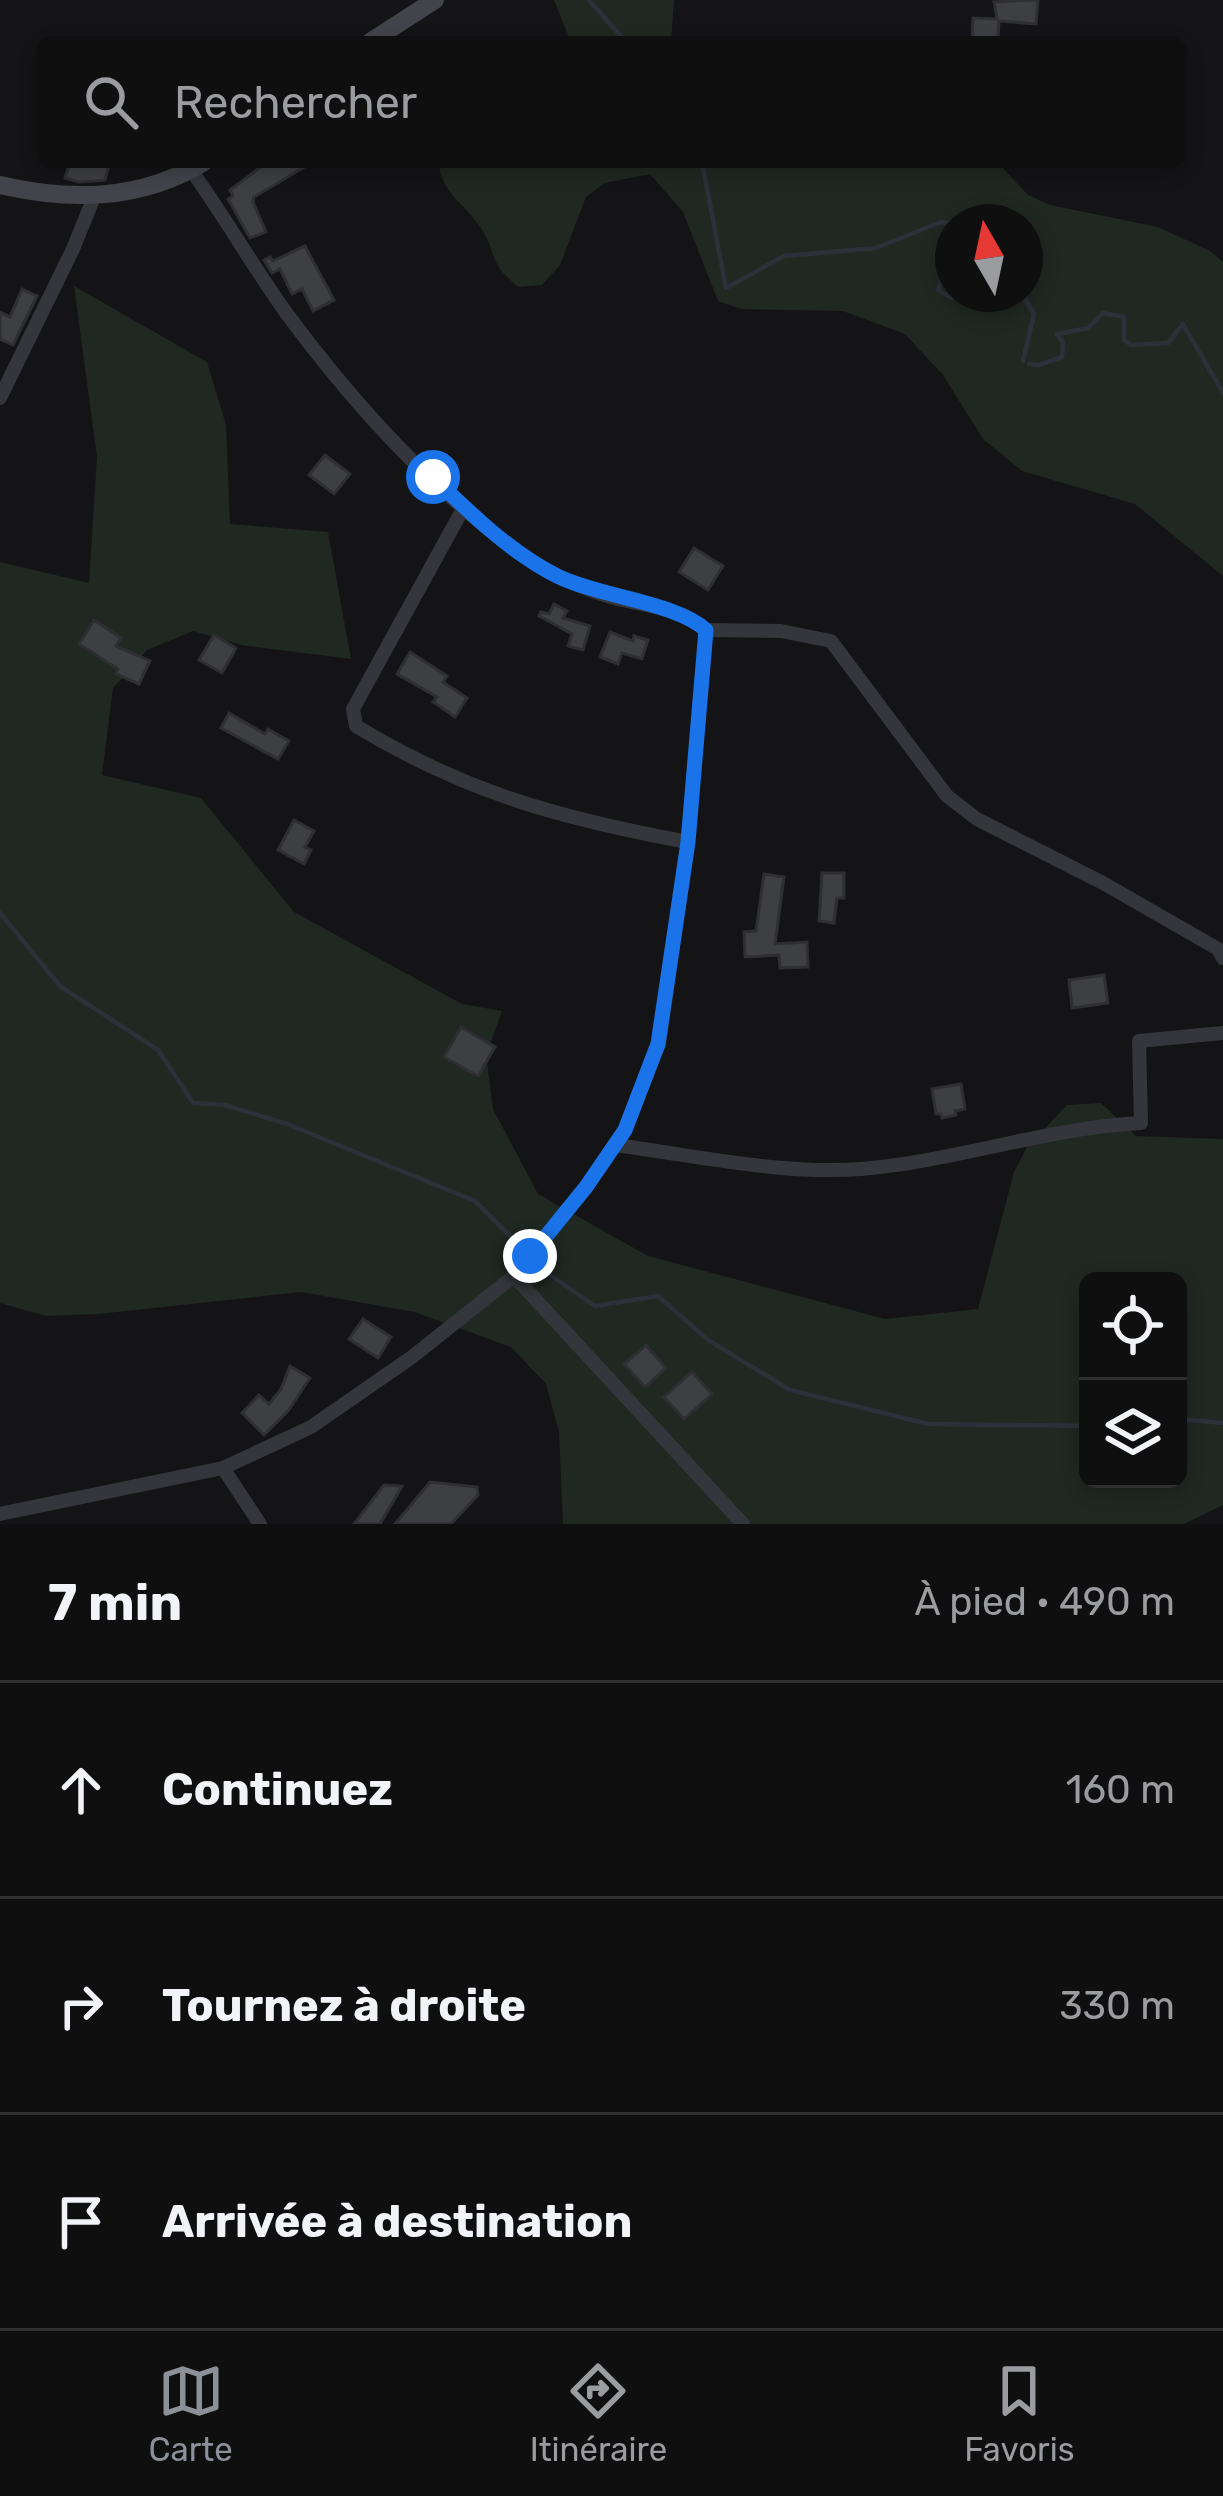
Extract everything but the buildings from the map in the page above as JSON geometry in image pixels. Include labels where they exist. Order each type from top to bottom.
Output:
[{"type":"street","points":[[379,36],[435,0]]},
{"type":"street","points":[[0,185],[44,195],[94,197],[152,186],[192,168]]},
{"type":"street","points":[[198,168],[289,316],[370,418],[520,553],[555,575],[607,596],[693,618],[706,630],[782,631],[831,641],[947,796],[977,819],[1103,883],[1222,952]]},
{"type":"street","points":[[0,398],[94,197]]},
{"type":"street","points":[[464,507],[353,709],[356,726],[417,763],[487,793],[580,822],[688,842]]},
{"type":"street","points":[[0,1514],[224,1468],[311,1427],[412,1357],[514,1276],[586,1187],[625,1130],[658,1044],[688,842],[706,630]]},
{"type":"street","points":[[614,1145],[813,1169],[862,1168],[946,1158],[1098,1125],[1141,1123],[1139,1041],[1223,1033]]},
{"type":"street","points":[[514,1276],[743,1524]]},
{"type":"street","points":[[224,1468],[260,1524]]},
{"type":"shaded area","points":[[554,0],[674,0],[671,36],[569,36]]},
{"type":"shaded area","points":[[440,168],[1003,168],[1028,195],[1050,205],[1158,227],[1210,251],[1223,262],[1223,576],[1135,504],[1022,471],[983,439],[943,375],[905,334],[843,311],[742,309],[718,301],[683,212],[650,174],[604,183],[586,197],[560,265],[542,285],[519,287],[502,271],[479,225],[449,190]]},
{"type":"shaded area","points":[[74,286],[207,362],[226,425],[230,524],[328,532],[351,659],[241,645],[193,631],[147,650],[113,688],[102,775],[201,798],[294,912],[462,1004],[502,1011],[486,1055],[493,1109],[538,1194],[648,1256],[885,1319],[978,1309],[1014,1172],[1027,1147],[1067,1105],[1101,1103],[1136,1136],[1223,1139],[1223,1505],[1184,1524],[563,1524],[559,1432],[546,1384],[511,1347],[415,1312],[301,1292],[46,1316],[0,1303],[0,562],[89,583],[97,457]]},
{"type":"waterway","points":[[589,0],[621,36]]},
{"type":"waterway","points":[[703,168],[726,288],[784,256],[876,248],[935,224]]},
{"type":"waterway","points":[[1023,361],[1033,312]]},
{"type":"waterway","points":[[1029,364],[1062,357],[1063,343],[1057,334],[1088,328],[1103,313],[1124,317],[1124,340],[1131,345],[1168,343],[1183,324],[1223,393]]},
{"type":"waterway","points":[[0,913],[60,986],[158,1050],[193,1103],[225,1105],[287,1124],[475,1201],[546,1272],[595,1306],[658,1296],[708,1340],[790,1390],[928,1424],[1079,1426]]},
{"type":"waterway","points":[[1187,1420],[1223,1423]]},
{"type":"route","points":[[433,477],[520,553],[555,575],[607,596],[693,618],[706,630],[688,842],[658,1044],[625,1130],[530,1256]]}]
